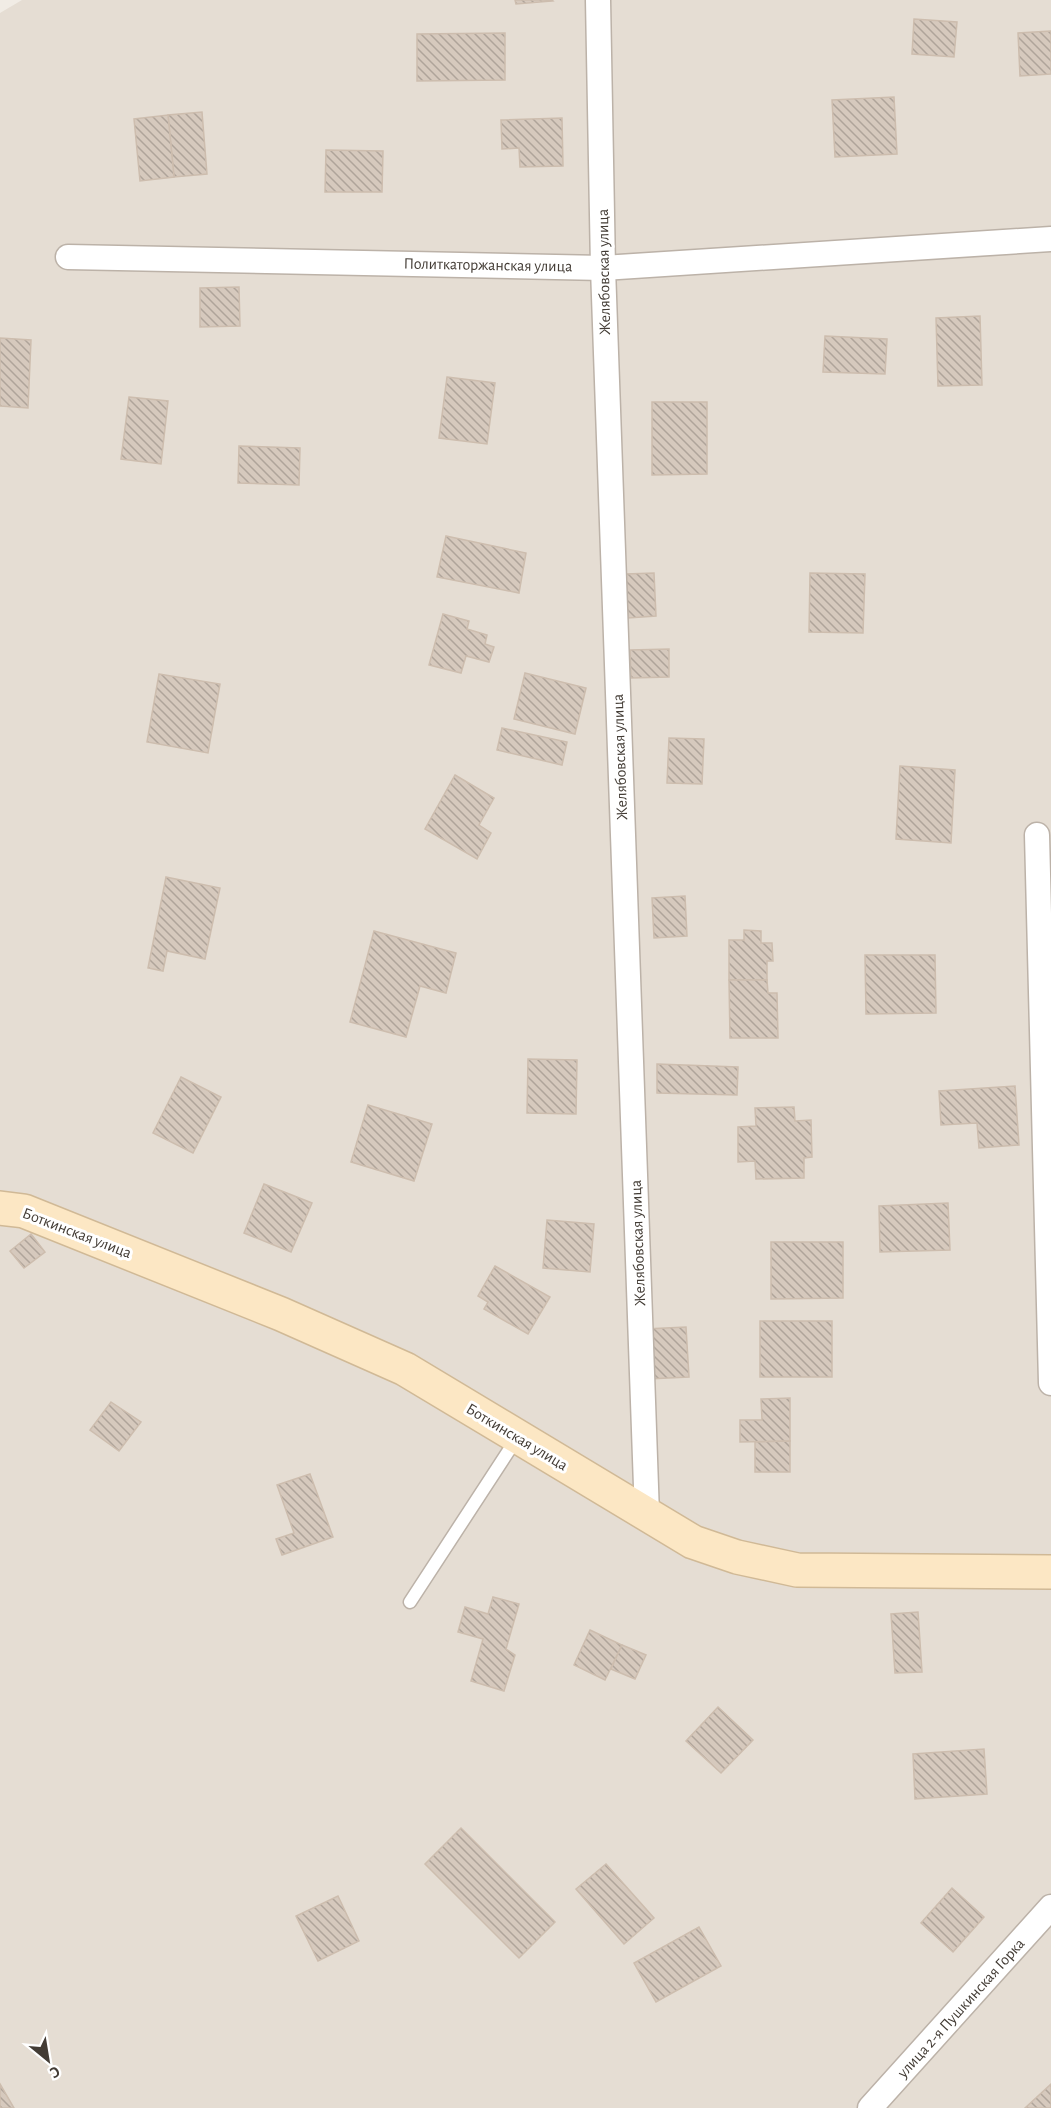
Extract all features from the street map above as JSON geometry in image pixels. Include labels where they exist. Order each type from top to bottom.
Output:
[{"type":"street","name":"Желябовская улица","points":[[598,0],[603,268],[647,1515]]},
{"type":"street","name":"Политкаторжанская улица","points":[[68,257],[603,268],[1051,239]]},
{"type":"street","points":[[1037,835],[1051,1383]]},
{"type":"street","name":"Боткинская улица","points":[[0,1208],[24,1211],[281,1314],[405,1368],[517,1438],[693,1542],[737,1557],[797,1570],[1051,1572]]},
{"type":"street","name":"улица 2-я Пушкинская Горка","points":[[870,2108],[1051,1907]]},
{"type":"lane","points":[[410,1602],[517,1438]]},
{"type":"shaded area","points":[[22,0],[1051,0],[1051,2108],[0,2108],[0,13]]},
{"type":"building","points":[[515,0],[552,0],[553,1],[516,4]]},
{"type":"building","points":[[914,19],[957,22],[954,57],[912,54]]},
{"type":"building","points":[[1051,31],[1051,74],[1020,76],[1018,33]]},
{"type":"building","points":[[505,33],[505,80],[417,81],[417,34]]},
{"type":"building","points":[[894,97],[897,154],[835,157],[832,100]]},
{"type":"building","points":[[202,112],[207,174],[174,177],[168,115]]},
{"type":"building","points":[[168,115],[174,177],[140,181],[134,119]]},
{"type":"building","points":[[562,118],[563,166],[520,167],[519,148],[502,149],[501,120]]},
{"type":"building","points":[[326,150],[383,151],[382,192],[325,192]]},
{"type":"building","points":[[239,287],[240,326],[200,327],[200,288]]},
{"type":"building","points":[[980,316],[982,385],[938,386],[936,318]]},
{"type":"building","points":[[825,336],[887,339],[885,374],[823,372]]},
{"type":"building","points":[[0,338],[31,340],[28,408],[0,406]]},
{"type":"building","points":[[447,377],[495,383],[487,444],[439,438]]},
{"type":"building","points":[[129,397],[168,401],[161,464],[121,459]]},
{"type":"building","points":[[652,402],[707,402],[707,474],[652,475]]},
{"type":"building","points":[[239,446],[300,448],[299,485],[238,483]]},
{"type":"building","points":[[446,536],[526,553],[519,593],[437,577]]},
{"type":"building","points":[[654,573],[656,616],[628,618],[626,574]]},
{"type":"building","points":[[810,573],[865,574],[863,633],[809,632]]},
{"type":"building","points":[[443,614],[469,621],[467,629],[487,635],[485,644],[494,647],[489,662],[466,656],[461,673],[429,665]]},
{"type":"building","points":[[669,649],[669,677],[631,678],[630,650]]},
{"type":"building","points":[[525,673],[586,688],[575,734],[514,719]]},
{"type":"building","points":[[159,674],[220,684],[208,753],[147,742]]},
{"type":"building","points":[[502,728],[567,742],[562,765],[497,750]]},
{"type":"building","points":[[669,738],[704,739],[702,784],[667,783]]},
{"type":"building","points":[[900,766],[955,770],[951,843],[896,839]]},
{"type":"building","points":[[455,775],[494,798],[479,825],[491,833],[477,859],[425,829]]},
{"type":"building","points":[[166,877],[220,888],[205,959],[167,951],[163,971],[148,968]]},
{"type":"building","points":[[685,896],[687,936],[654,938],[652,898]]},
{"type":"building","points":[[744,930],[761,931],[761,943],[772,943],[773,961],[767,961],[767,980],[729,980],[729,940],[744,940]]},
{"type":"building","points":[[374,931],[456,953],[446,993],[420,986],[406,1037],[350,1022]]},
{"type":"building","points":[[865,955],[935,955],[936,1013],[866,1014]]},
{"type":"building","points":[[729,980],[767,980],[768,993],[777,993],[778,1038],[730,1038]]},
{"type":"building","points":[[528,1059],[577,1060],[576,1114],[527,1113]]},
{"type":"building","points":[[657,1064],[738,1067],[737,1095],[657,1093]]},
{"type":"building","points":[[181,1077],[221,1097],[193,1153],[153,1133]]},
{"type":"building","points":[[1015,1086],[1019,1145],[979,1148],[977,1123],[941,1125],[939,1091]]},
{"type":"building","points":[[368,1105],[432,1124],[414,1181],[351,1162]]},
{"type":"building","points":[[794,1107],[795,1121],[811,1120],[812,1157],[804,1158],[804,1178],[756,1179],[755,1161],[738,1162],[738,1127],[756,1126],[755,1108]]},
{"type":"building","points":[[264,1184],[312,1203],[291,1252],[244,1233]]},
{"type":"building","points":[[948,1203],[950,1250],[880,1252],[879,1206]]},
{"type":"building","points":[[547,1220],[594,1224],[590,1272],[543,1268]]},
{"type":"building","points":[[31,1234],[45,1252],[24,1268],[10,1251]]},
{"type":"building","points":[[771,1242],[843,1242],[843,1298],[771,1299]]},
{"type":"building","points":[[495,1266],[550,1297],[528,1334],[484,1309],[488,1302],[478,1296]]},
{"type":"building","points":[[760,1321],[832,1321],[832,1377],[760,1377]]},
{"type":"building","points":[[686,1327],[689,1377],[648,1379],[645,1329]]},
{"type":"building","points":[[790,1398],[790,1441],[740,1442],[740,1420],[762,1420],[761,1399]]},
{"type":"building","points":[[111,1402],[141,1422],[119,1451],[90,1430]]},
{"type":"building","points":[[790,1441],[790,1472],[755,1472],[755,1442]]},
{"type":"building","points":[[310,1474],[333,1537],[282,1555],[276,1539],[294,1533],[277,1485]]},
{"type":"building","points":[[493,1597],[519,1604],[506,1649],[515,1655],[504,1691],[471,1681],[483,1639],[458,1632],[465,1607],[488,1614]]},
{"type":"building","points":[[918,1612],[922,1672],[895,1673],[891,1614]]},
{"type":"building","points":[[590,1630],[622,1645],[605,1680],[574,1665]]},
{"type":"building","points":[[622,1645],[646,1655],[635,1679],[611,1669]]},
{"type":"building","points":[[718,1707],[753,1740],[721,1773],[686,1741]]},
{"type":"building","points":[[984,1749],[987,1794],[915,1799],[913,1754]]},
{"type":"building","points":[[461,1828],[555,1922],[519,1958],[425,1864]]},
{"type":"building","points":[[606,1864],[654,1918],[624,1944],[576,1889]]},
{"type":"building","points":[[952,1888],[984,1917],[953,1952],[921,1923]]},
{"type":"building","points":[[338,1896],[359,1941],[318,1961],[296,1916]]},
{"type":"building","points":[[699,1927],[721,1966],[656,2002],[634,1963]]},
{"type":"building","points":[[0,2084],[14,2108],[0,2108]]},
{"type":"building","points":[[1051,2084],[1051,2108],[1025,2108]]}]
